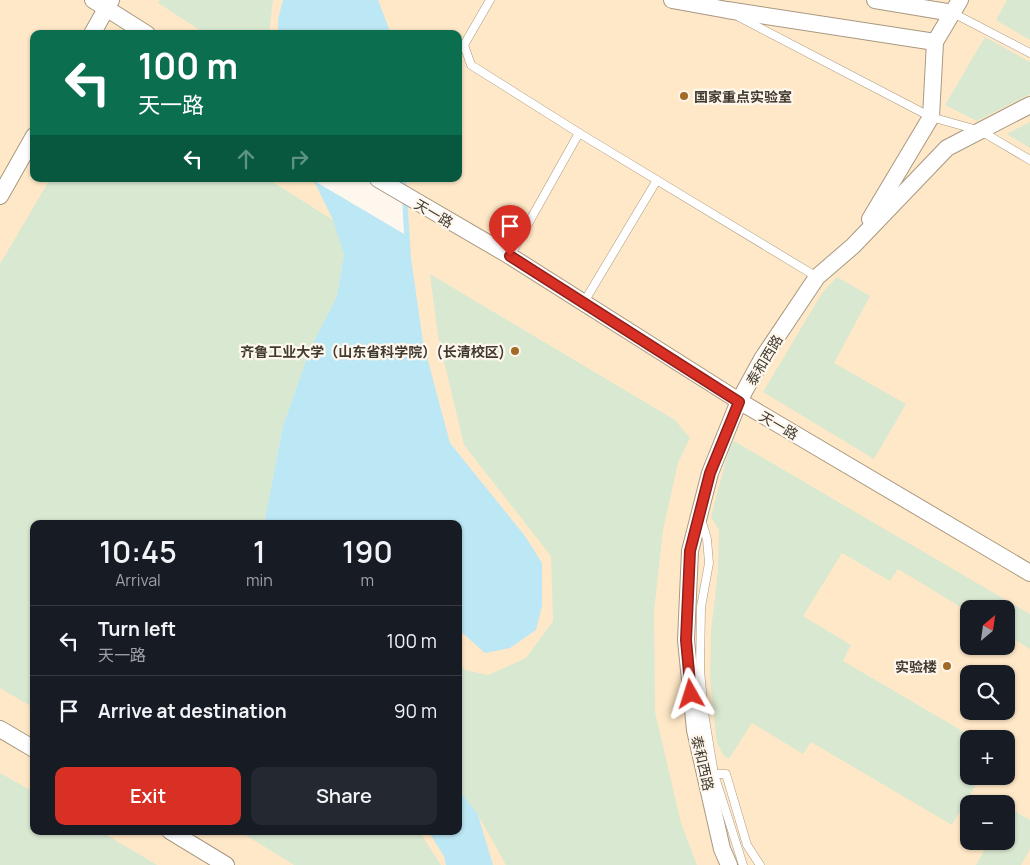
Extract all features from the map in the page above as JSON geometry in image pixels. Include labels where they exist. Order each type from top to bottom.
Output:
[{"type":"street","points":[[672,0],[935,42]]},
{"type":"street","points":[[853,246],[931,117],[935,42],[957,6],[875,0]]},
{"type":"street","points":[[94,30],[104,3],[142,30]]},
{"type":"street","name":"泰和西路","points":[[729,865],[722,849],[695,730],[686,640],[690,551],[710,473],[739,402],[762,359],[817,277],[853,246],[947,148],[1030,106]]},
{"type":"street","points":[[0,196],[30,143]]},
{"type":"street","name":"天一路","points":[[383,182],[510,256],[739,402],[1030,573]]},
{"type":"street","points":[[0,729],[30,747]]},
{"type":"street","points":[[177,835],[226,865]]},
{"type":"lane","points":[[490,0],[464,45],[471,65],[817,277]]},
{"type":"lane","points":[[957,6],[1030,53]]},
{"type":"lane","points":[[726,10],[931,117],[981,131],[1030,160]]},
{"type":"lane","points":[[510,256],[579,132]]},
{"type":"lane","points":[[584,302],[657,180]]},
{"type":"lane","points":[[700,515],[707,538],[709,563],[701,607],[700,670],[704,713],[714,774],[743,865]]},
{"type":"lane","points":[[714,774],[726,774],[747,845],[760,865]]},
{"type":"shaded area","name":"齐鲁工业大学（山东省科学院）(长清校区)","points":[[0,0],[1030,0],[1030,865],[0,865]]},
{"type":"green space","points":[[160,0],[273,0],[269,30],[200,30],[158,3]]},
{"type":"green space","points":[[1007,0],[1030,0],[1030,40],[996,20]]},
{"type":"green space","points":[[985,37],[1030,62],[1030,94],[977,121],[945,105]]},
{"type":"green space","points":[[1030,122],[1030,148],[1007,134]]},
{"type":"green space","points":[[48,182],[273,182],[333,220],[344,255],[337,296],[310,349],[283,426],[265,520],[30,520],[30,706],[0,688],[0,264]]},
{"type":"green space","points":[[430,274],[675,420],[690,438],[678,463],[663,530],[654,611],[655,712],[681,823],[697,865],[506,865],[478,815],[462,794],[462,666],[465,670],[488,675],[526,658],[553,621],[551,556],[464,445],[438,336]]},
{"type":"green space","points":[[837,277],[870,296],[834,363],[906,404],[874,459],[763,392],[822,293]]},
{"type":"green space","points":[[734,441],[1006,600],[960,600],[960,607],[898,569],[890,581],[842,553],[803,616],[851,645],[843,661],[961,730],[960,785],[976,785],[970,795],[960,795],[960,811],[952,825],[811,742],[803,754],[752,723],[729,759],[723,755],[717,743],[710,679],[711,631],[718,571],[719,530],[711,517],[728,452]]},
{"type":"green space","points":[[1015,605],[1030,614],[1030,649],[1015,640]]},
{"type":"green space","points":[[0,773],[30,790],[30,835],[107,835],[157,865],[0,865]]},
{"type":"green space","points":[[1015,811],[1030,820],[1030,849],[1021,865],[976,865],[985,850],[1015,850]]},
{"type":"green space","points":[[245,835],[422,835],[441,865],[294,865]]},
{"type":"water","points":[[283,0],[378,0],[389,30],[278,30],[278,19]]},
{"type":"water","points":[[314,182],[406,182],[411,258],[423,342],[450,443],[525,536],[542,563],[542,606],[536,630],[510,648],[485,653],[462,633],[462,520],[265,520],[283,426],[310,349],[337,296],[344,255],[333,220]]},
{"type":"water","points":[[462,794],[478,815],[493,865],[446,865],[444,856],[431,835],[462,835]]},
{"type":"pier","points":[[316,182],[401,182],[404,234]]},
{"type":"place","name":"国家重点实验室","points":[[684,96]]},
{"type":"place","name":"齐鲁工业大学（山东省科学院）(长清校区)","points":[[515,351]]},
{"type":"place","name":"实验楼","points":[[947,666]]},
{"type":"route","points":[[510,256],[739,402],[710,473],[690,551],[686,640],[691,694]]}]
